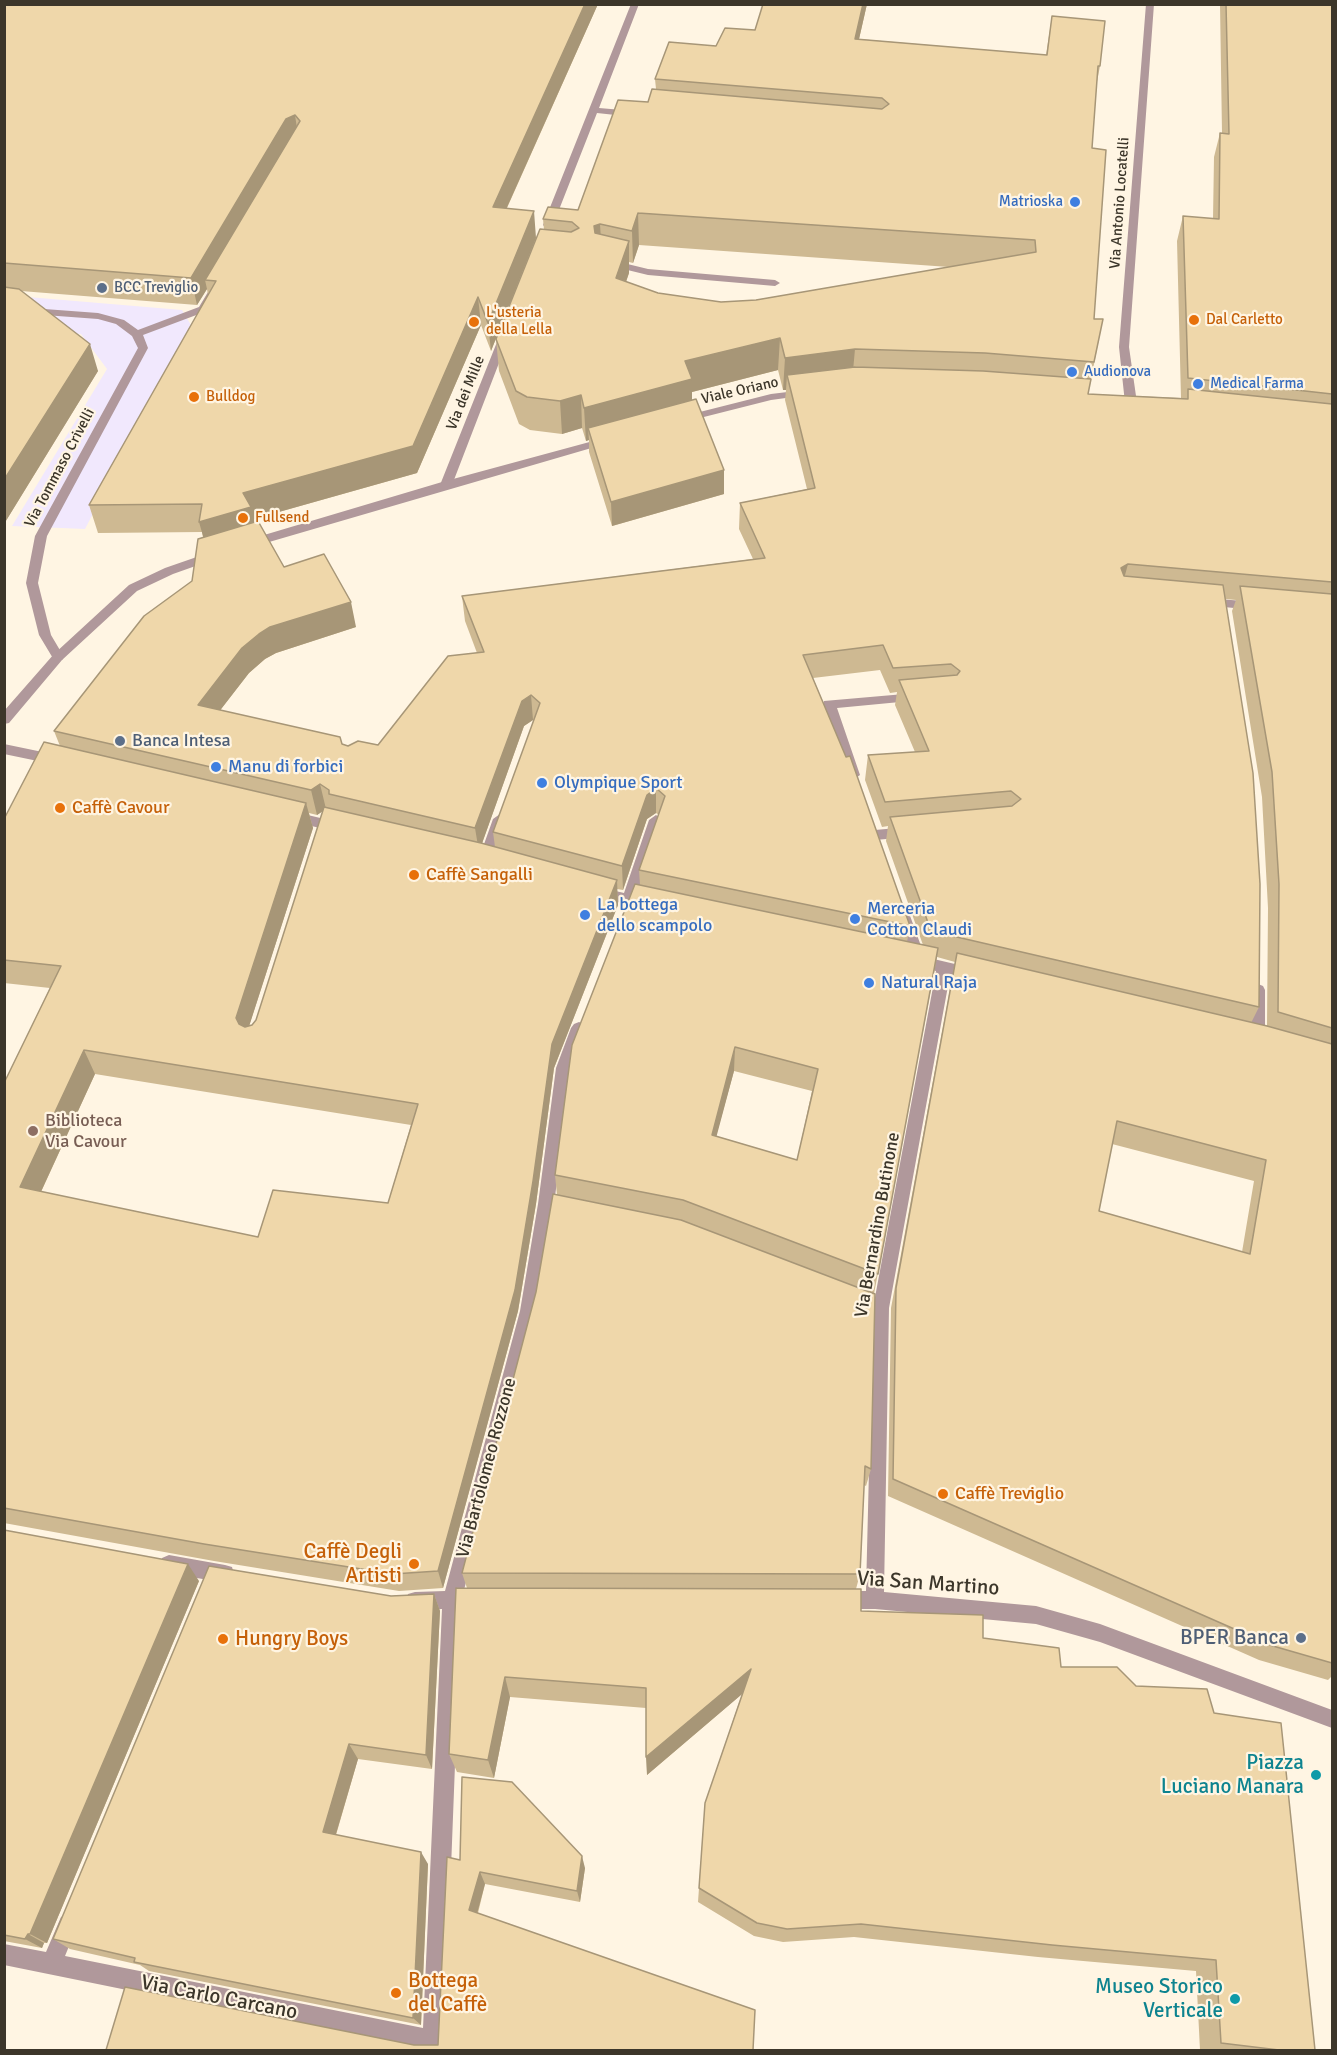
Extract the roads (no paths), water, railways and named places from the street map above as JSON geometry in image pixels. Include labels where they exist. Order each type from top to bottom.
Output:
[{"type":"street","points":[[544,235],[635,4]]},
{"type":"street","name":"Via Antonio Locatelli","points":[[1130,403],[1124,347],[1150,4]]},
{"type":"street","points":[[594,110],[642,115]]},
{"type":"street","points":[[601,261],[648,272],[775,283]]},
{"type":"street","points":[[4,309],[98,316],[120,322],[137,334],[203,309],[215,288]]},
{"type":"street","name":"Via dei Mille","points":[[446,485],[507,330]]},
{"type":"street","name":"Via Tommaso Crivelli","points":[[58,657],[45,635],[32,583],[41,536],[143,348],[137,334]]},
{"type":"street","name":"Viale Oriano","points":[[677,421],[771,398],[817,391]]},
{"type":"street","points":[[4,720],[58,657],[133,588],[169,571],[208,556],[446,485],[619,437]]},
{"type":"street","points":[[1188,601],[1223,609],[1266,608]]},
{"type":"street","points":[[859,791],[829,704],[936,696]]},
{"type":"street","points":[[4,749],[75,765]]},
{"type":"street","points":[[485,861],[505,805]]},
{"type":"street","points":[[282,814],[346,829]]},
{"type":"street","points":[[621,921],[656,820]]},
{"type":"street","points":[[875,835],[918,831]]},
{"type":"street","points":[[585,888],[664,907]]},
{"type":"street","points":[[897,898],[920,962]]},
{"type":"street","points":[[896,957],[991,978]]},
{"type":"street","name":"Via Bernardino Butinone","points":[[875,1600],[875,1306],[944,967]]},
{"type":"street","points":[[1257,1041],[1258,975]]},
{"type":"street","name":"Via Bartolomeo Rozzone","points":[[434,2046],[452,1599],[528,1311],[552,1205],[564,1068],[584,1016]]},
{"type":"street","points":[[156,1561],[237,1576]]},
{"type":"street","points":[[205,1594],[214,1572]]},
{"type":"street","points":[[399,1602],[488,1599]]},
{"type":"street","name":"Via San Martino","points":[[828,1600],[875,1600],[1036,1615],[1100,1633],[1332,1719]]},
{"type":"street","points":[[51,1964],[77,1901]]},
{"type":"street","name":"Via Carlo Carcano","points":[[4,1954],[434,2046]]},
{"type":"place","name":"Matrioska","points":[[1075,202]]},
{"type":"place","name":"BCC Treviglio","points":[[102,288]]},
{"type":"place","name":"Dal Carletto","points":[[1194,320]]},
{"type":"place","name":"L'usteria della Lella","points":[[474,322]]},
{"type":"place","name":"Audionova","points":[[1072,372]]},
{"type":"place","name":"Medical Farma","points":[[1198,384]]},
{"type":"place","name":"Bulldog","points":[[194,397]]},
{"type":"place","name":"Fullsend","points":[[243,518]]},
{"type":"place","name":"Banca Intesa","points":[[120,741]]},
{"type":"place","name":"Manu di forbici","points":[[216,767]]},
{"type":"place","name":"Olympique Sport","points":[[542,783]]},
{"type":"place","name":"Caffè Cavour","points":[[60,808]]},
{"type":"place","name":"Caffè Sangalli","points":[[414,875]]},
{"type":"place","name":"La bottega dello scampolo","points":[[585,915]]},
{"type":"place","name":"Merceria Cotton Claudi","points":[[855,919]]},
{"type":"place","name":"Natural Raja","points":[[869,983]]},
{"type":"place","name":"Biblioteca Via Cavour","points":[[33,1131]]},
{"type":"place","name":"Caffè Treviglio","points":[[943,1494]]},
{"type":"place","name":"Caffè Degli Artisti","points":[[414,1564]]},
{"type":"place","name":"BPER Banca","points":[[1301,1638]]},
{"type":"place","name":"Hungry Boys","points":[[223,1639]]},
{"type":"place","name":"Piazza Luciano Manara","points":[[1316,1775]]},
{"type":"place","name":"Bottega del Caffè","points":[[396,1993]]},
{"type":"place","name":"Museo Storico Verticale","points":[[1235,1999]]}]
